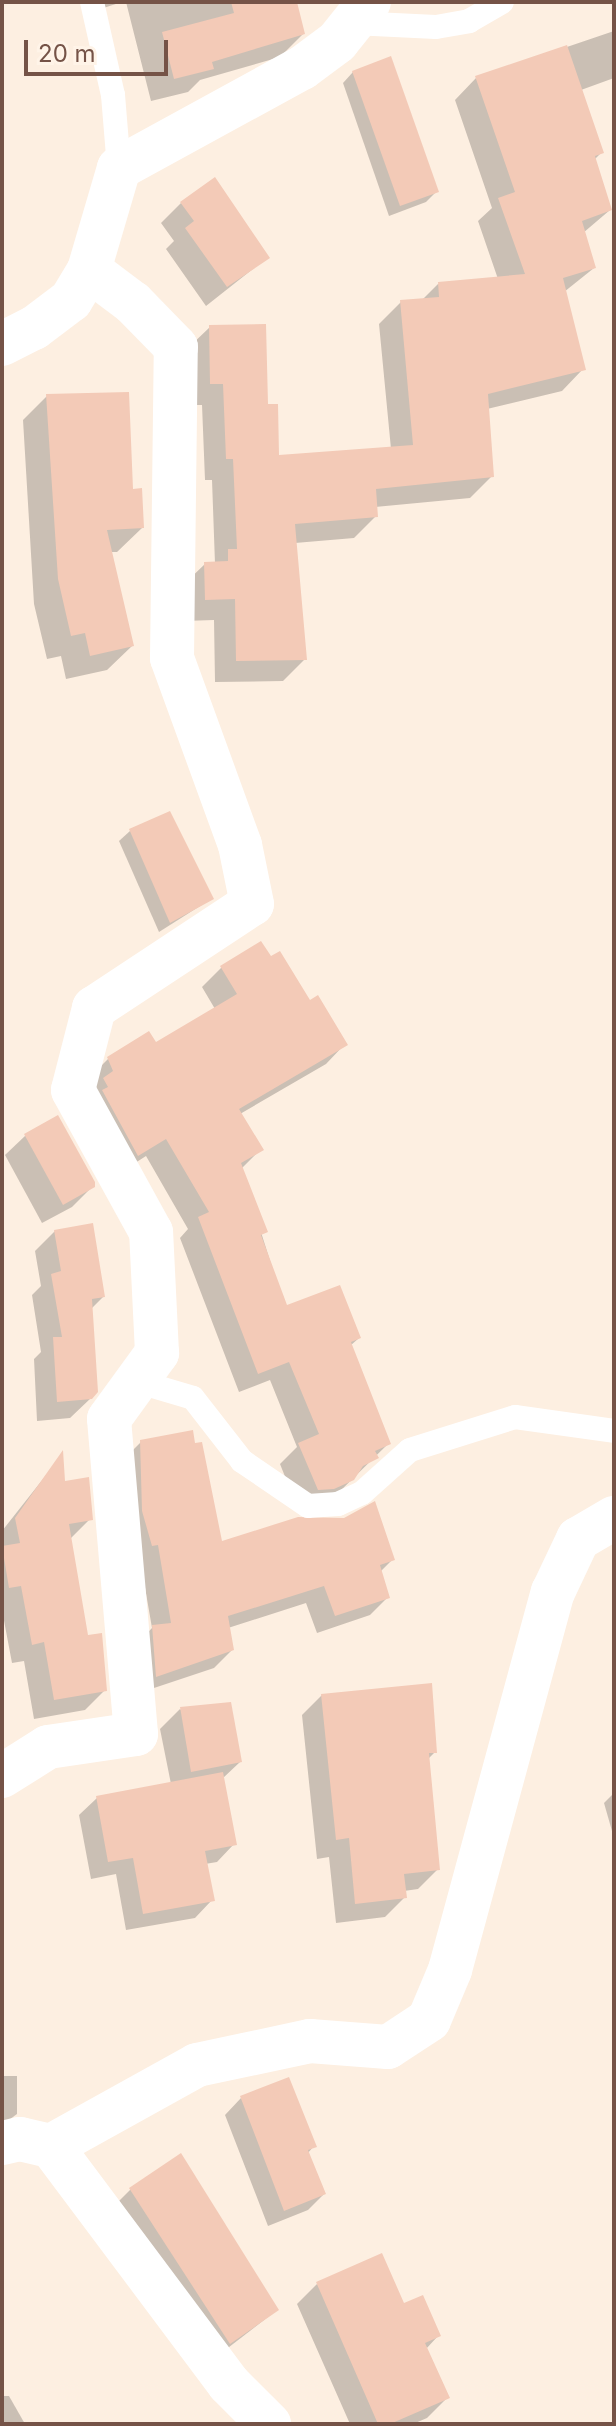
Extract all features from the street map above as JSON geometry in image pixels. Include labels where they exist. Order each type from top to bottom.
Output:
[{"type":"street","points":[[2,344],[34,328],[71,300],[89,270],[119,168],[173,134],[255,98],[326,51],[361,12]]},
{"type":"street","points":[[2,1776],[48,1747],[136,1734],[109,1419],[157,1353],[151,1232],[73,1090],[94,1008],[252,904],[240,845],[172,658],[176,347],[133,303],[89,270]]},
{"type":"street","points":[[51,2146],[197,2065],[310,2041],[388,2047],[429,2020],[450,1970],[553,1592],[578,1539],[614,1518]]},
{"type":"street","points":[[2,2143],[20,2139],[51,2146],[229,2384],[269,2424]]},
{"type":"lane","points":[[92,2],[113,95],[119,168]]},
{"type":"lane","points":[[361,12],[436,27],[469,21],[502,2]]},
{"type":"lane","points":[[136,1381],[193,1398],[242,1461],[308,1506],[338,1504],[362,1493],[410,1450],[515,1417],[614,1431]]},
{"type":"building","points":[[231,2],[297,2],[305,34],[212,62],[214,69],[174,79],[162,32],[234,13]]},
{"type":"building","points":[[567,45],[604,153],[595,156],[612,210],[582,221],[596,268],[563,278],[586,370],[488,394],[494,477],[376,489],[378,517],[295,524],[307,660],[236,661],[235,599],[205,600],[204,562],[228,561],[228,549],[237,549],[233,459],[226,459],[223,384],[210,384],[209,325],[266,324],[268,404],[278,404],[279,455],[413,445],[400,300],[439,297],[438,282],[525,274],[498,198],[515,192],[475,76]]},
{"type":"building","points":[[391,56],[439,192],[400,206],[352,71]]},
{"type":"building","points":[[215,177],[270,258],[227,287],[185,228],[194,221],[180,202]]},
{"type":"building","points":[[129,392],[133,489],[142,488],[144,528],[107,530],[134,646],[90,656],[85,633],[71,636],[58,579],[46,394]]},
{"type":"building","points":[[170,811],[214,899],[170,923],[129,829]]},
{"type":"building","points":[[261,941],[271,956],[280,951],[310,1000],[318,995],[348,1045],[239,1109],[264,1150],[241,1163],[268,1232],[261,1235],[287,1305],[340,1285],[361,1338],[351,1342],[391,1444],[375,1451],[379,1458],[363,1466],[354,1480],[334,1489],[318,1490],[298,1443],[319,1434],[289,1362],[258,1374],[198,1217],[209,1212],[166,1139],[138,1156],[102,1090],[108,1087],[103,1078],[113,1071],[107,1057],[149,1031],[156,1042],[237,994],[220,966]]},
{"type":"building","points":[[58,1115],[95,1182],[95,1187],[63,1205],[24,1134]]},
{"type":"building","points":[[93,1223],[105,1297],[92,1299],[98,1392],[92,1399],[57,1402],[53,1337],[62,1337],[51,1274],[61,1271],[54,1230]]},
{"type":"building","points":[[193,1430],[195,1443],[202,1442],[222,1541],[298,1517],[344,1518],[375,1501],[395,1560],[380,1565],[390,1598],[335,1616],[324,1586],[228,1616],[234,1650],[156,1677],[152,1625],[171,1623],[158,1545],[152,1546],[142,1511],[140,1440]]},
{"type":"building","points":[[63,1450],[65,1481],[89,1477],[93,1520],[69,1524],[88,1635],[102,1633],[107,1691],[54,1700],[44,1642],[32,1645],[21,1586],[9,1588],[2,1546],[20,1543],[15,1518]]},
{"type":"building","points":[[432,1683],[437,1753],[429,1753],[440,1870],[404,1874],[407,1898],[355,1904],[349,1838],[336,1840],[321,1694]]},
{"type":"building","points":[[231,1702],[242,1762],[191,1772],[180,1707]]},
{"type":"building","points":[[223,1772],[237,1845],[205,1851],[215,1901],[143,1914],[133,1858],[108,1862],[96,1796]]},
{"type":"building","points":[[289,2077],[317,2147],[308,2150],[326,2194],[284,2211],[240,2096]]},
{"type":"building","points":[[181,2153],[279,2310],[230,2344],[129,2188]]},
{"type":"building","points":[[382,2253],[404,2303],[423,2295],[441,2336],[425,2343],[450,2398],[390,2424],[378,2424],[316,2282]]}]
